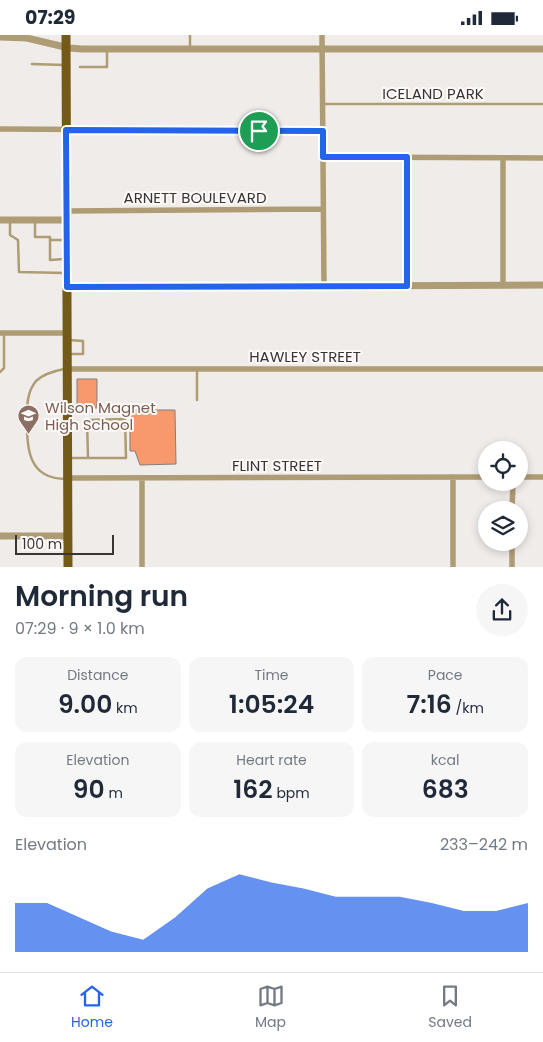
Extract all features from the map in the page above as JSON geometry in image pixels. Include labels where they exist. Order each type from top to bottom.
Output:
[{"type":"main road","points":[[66,35],[68,567]]},
{"type":"street","points":[[322,35],[324,286]]},
{"type":"street","points":[[0,37],[27,38],[78,49],[543,49]]},
{"type":"street","points":[[0,129],[323,131]]},
{"type":"street","points":[[323,157],[543,158]]},
{"type":"street","points":[[407,157],[407,286]]},
{"type":"street","points":[[503,158],[503,285]]},
{"type":"street","name":"ARNETT BOULEVARD","points":[[0,220],[35,220],[66,216],[323,209]]},
{"type":"street","points":[[67,287],[543,285]]},
{"type":"street","points":[[2,333],[67,337]]},
{"type":"street","name":"HAWLEY STREET","points":[[67,369],[543,369]]},
{"type":"street","points":[[452,477],[452,567]]},
{"type":"street","name":"FLINT STREET","points":[[68,479],[478,477]]},
{"type":"street","points":[[528,477],[543,477]]},
{"type":"street","points":[[142,478],[142,567]]},
{"type":"street","points":[[0,536],[68,536]]},
{"type":"street","points":[[512,551],[512,567]]},
{"type":"lane","points":[[190,35],[190,49]]},
{"type":"lane","points":[[80,67],[107,67],[107,49]]},
{"type":"lane","points":[[32,64],[65,65]]},
{"type":"lane","name":"ICELAND PARK","points":[[323,104],[543,104]]},
{"type":"lane","points":[[10,220],[10,235],[18,240],[19,271],[67,273]]},
{"type":"lane","points":[[35,220],[35,237],[50,237],[50,260],[67,259]]},
{"type":"lane","points":[[50,241],[66,240]]},
{"type":"lane","points":[[0,372],[4,368],[2,333]]},
{"type":"lane","points":[[67,337],[83,341],[83,355],[67,354]]},
{"type":"lane","points":[[67,369],[47,374],[36,381],[28,397],[27,433],[30,458],[37,467],[47,476],[57,479],[68,479]]},
{"type":"lane","points":[[197,369],[197,400]]},
{"type":"lane","points":[[68,458],[88,459],[126,458],[125,419],[87,419],[88,459]]},
{"type":"building","points":[[77,379],[97,379],[97,408],[77,407]]},
{"type":"building","points":[[130,410],[175,410],[176,464],[140,465],[135,451],[130,451]]},
{"type":"place","name":"Wilson Magnet High School","points":[[29,435]]},
{"type":"route","points":[[66,130],[259,131],[323,131],[323,157],[407,157],[407,286],[67,287],[66,130]]}]
